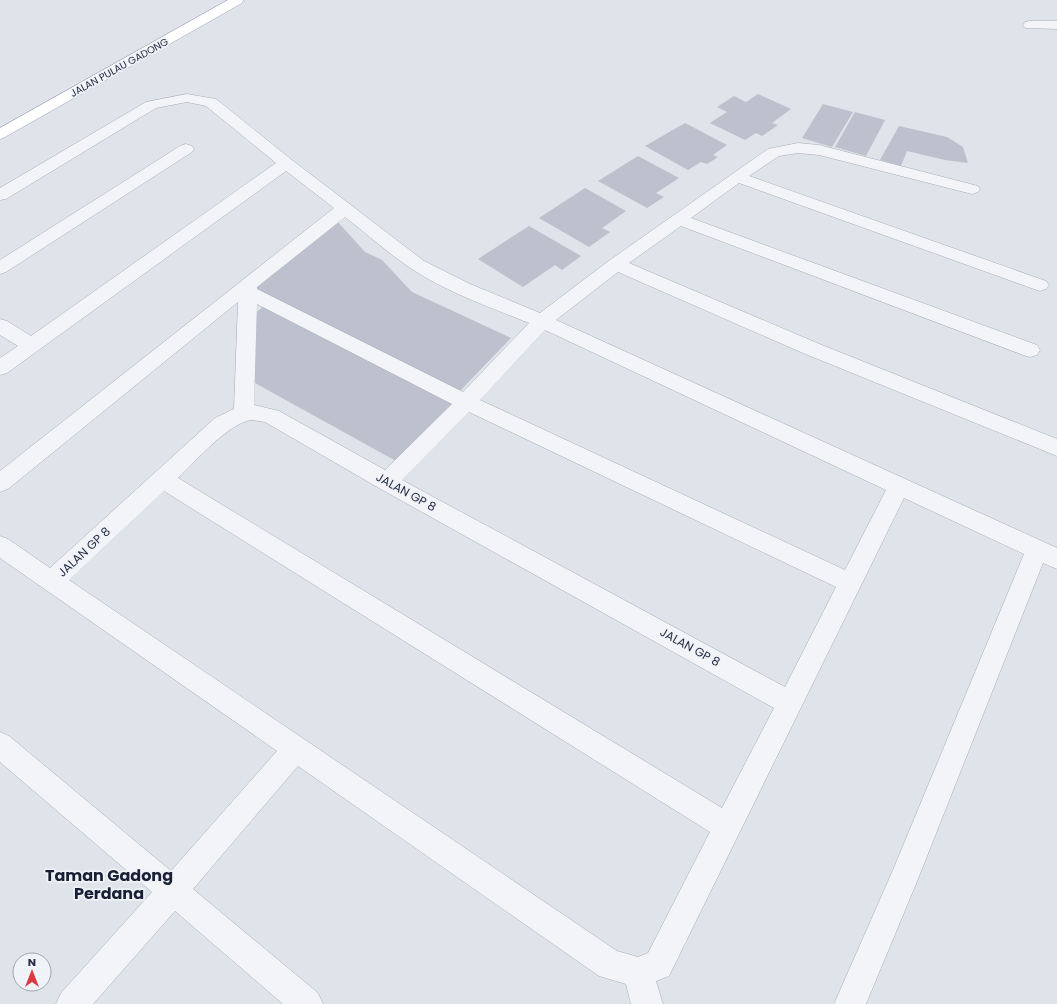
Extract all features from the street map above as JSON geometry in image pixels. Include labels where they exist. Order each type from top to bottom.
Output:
[{"type":"main road","name":"JALAN PULAU GADONG","points":[[0,134],[237,0]]},
{"type":"street","points":[[1030,25],[1057,25]]},
{"type":"street","points":[[0,195],[151,105],[187,98],[211,102],[286,163],[418,265],[441,279],[463,290],[542,321],[1047,554],[850,1004]]},
{"type":"street","points":[[387,482],[466,402],[542,321],[616,264],[774,152],[798,148],[819,150],[972,189]]},
{"type":"street","points":[[0,268],[186,150]]},
{"type":"street","points":[[0,368],[286,163]]},
{"type":"street","points":[[737,177],[1040,285]]},
{"type":"street","points":[[0,482],[247,288],[345,208]]},
{"type":"street","points":[[679,219],[1030,350]]},
{"type":"street","points":[[616,264],[810,348],[1057,448]]},
{"type":"street","points":[[247,288],[466,402],[850,583]]},
{"type":"street","points":[[244,412],[247,288]]},
{"type":"street","points":[[0,326],[31,345]]},
{"type":"street","name":"JALAN GP 8","points":[[52,581],[222,424],[244,412],[259,411],[272,416],[387,482],[790,702]]},
{"type":"street","points":[[162,479],[727,827]]},
{"type":"street","points":[[0,546],[610,965],[638,972],[658,965],[899,486]]},
{"type":"street","points":[[0,745],[307,1004]]},
{"type":"street","points":[[72,1004],[173,891],[296,749]]},
{"type":"street","points":[[638,972],[647,1004]]},
{"type":"building","points":[[758,94],[791,109],[772,123],[778,125],[762,136],[756,133],[745,140],[710,123],[727,112],[717,107],[734,96],[746,102]]},
{"type":"building","points":[[823,104],[853,112],[832,147],[802,138]]},
{"type":"building","points":[[855,112],[885,120],[866,156],[835,147]]},
{"type":"building","points":[[685,123],[727,145],[713,155],[718,157],[707,164],[701,162],[688,170],[645,146]]},
{"type":"building","points":[[899,126],[947,137],[963,147],[968,163],[945,160],[907,151],[901,166],[880,160]]},
{"type":"building","points":[[638,156],[679,178],[656,193],[664,197],[647,208],[598,181]]},
{"type":"building","points":[[585,188],[626,211],[602,228],[610,232],[589,247],[539,218]]},
{"type":"building","points":[[336,220],[365,252],[382,260],[412,292],[511,338],[459,392],[249,288]]},
{"type":"building","points":[[529,226],[581,256],[562,270],[555,265],[523,287],[478,259]]},
{"type":"building","points":[[264,306],[452,404],[396,461],[255,383],[254,314]]},
{"type":"district","name":"Taman Gadong Perdana","points":[[109,884]]}]
